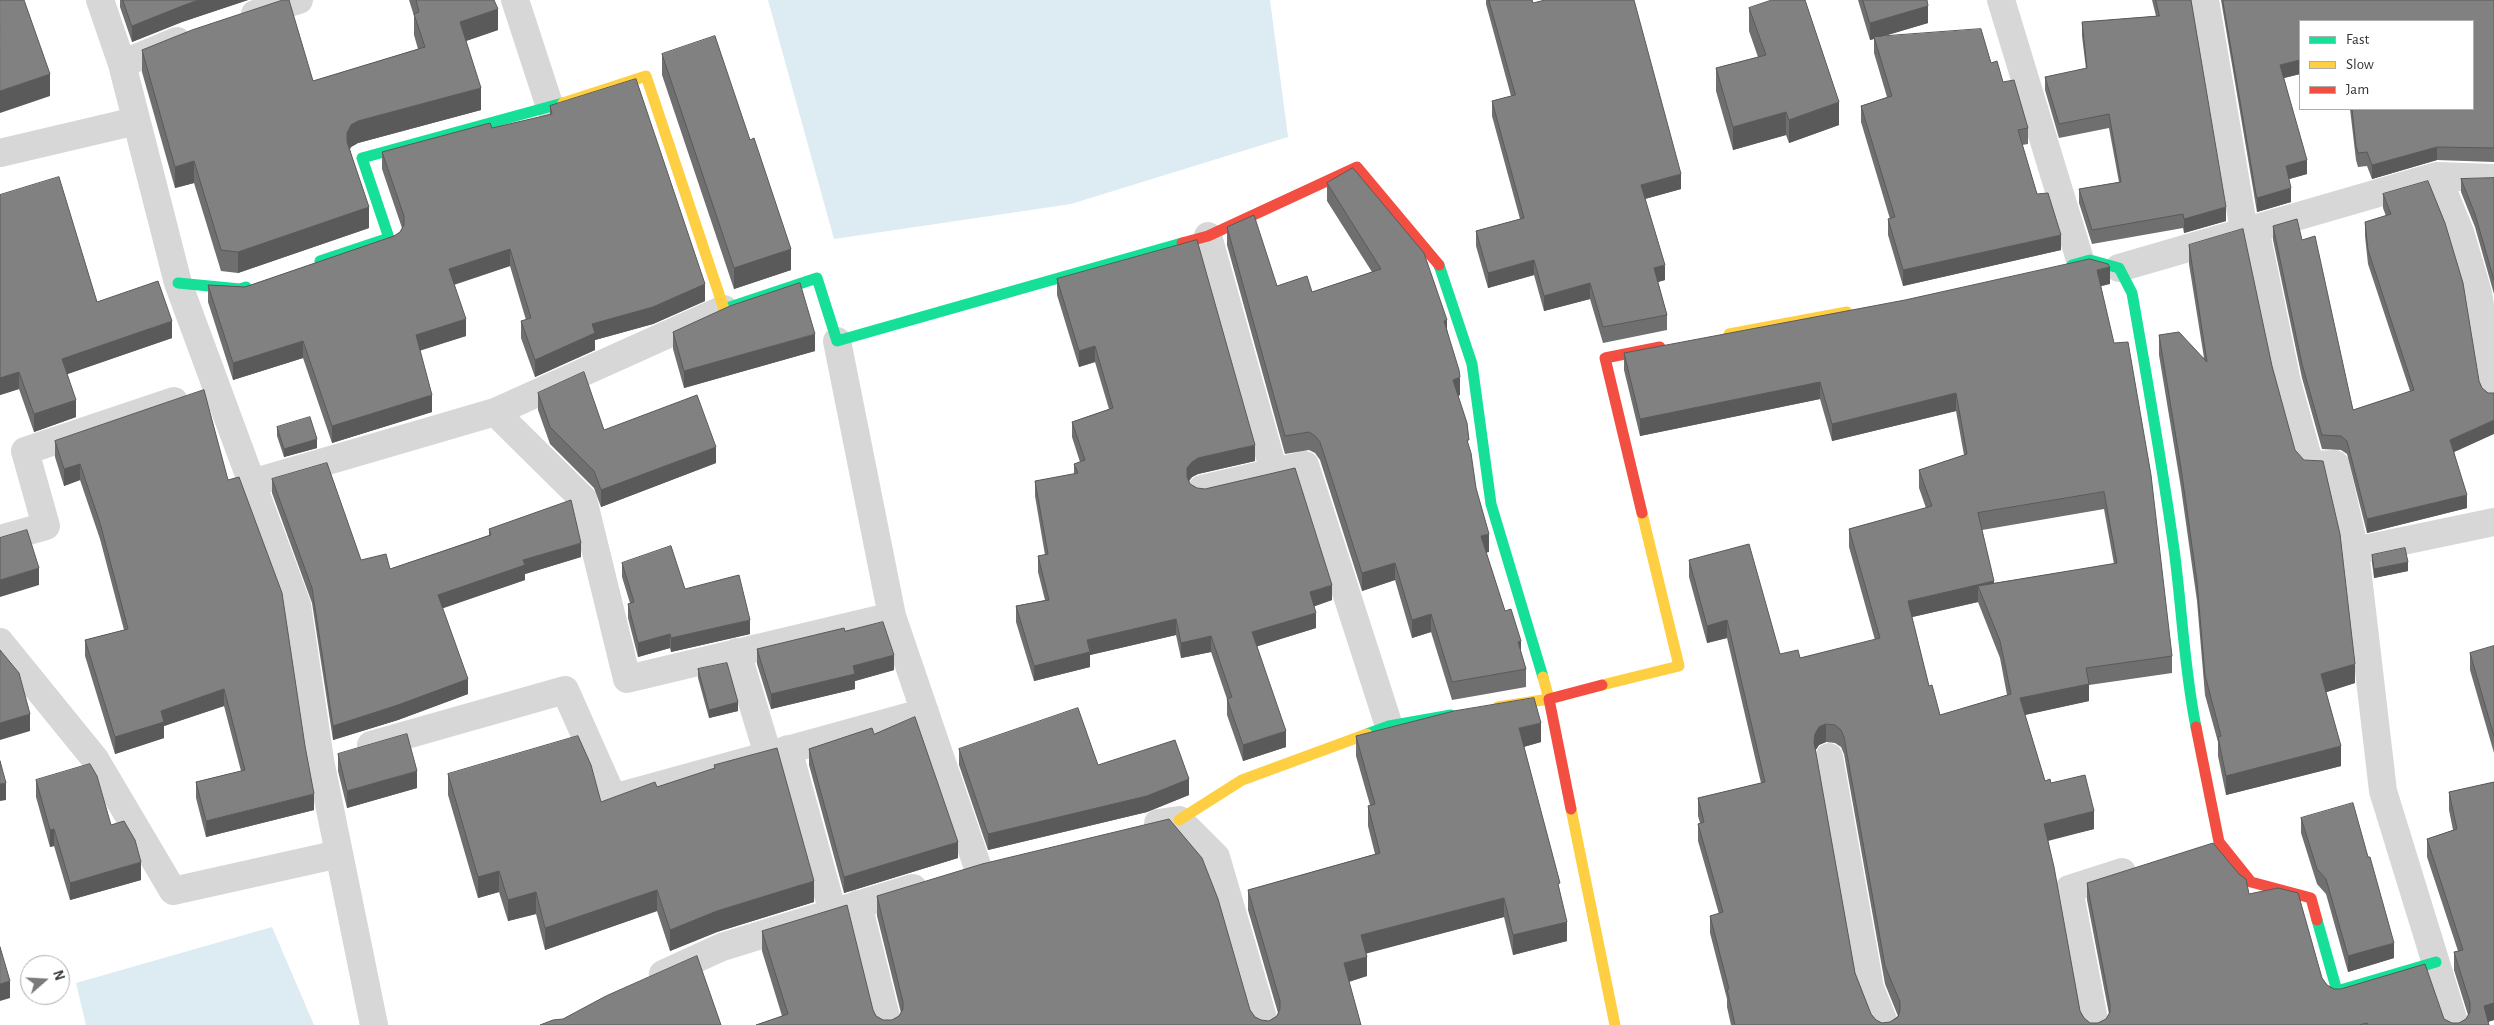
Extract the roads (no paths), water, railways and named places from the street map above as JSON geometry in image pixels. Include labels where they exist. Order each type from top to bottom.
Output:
[{"type":"street","points":[[100,0],[122,64],[178,283],[297,605],[320,760],[374,1025]]},
{"type":"street","points":[[236,20],[299,0]]},
{"type":"street","points":[[515,0],[550,107]]},
{"type":"street","points":[[2001,0],[2071,265],[2090,260],[2118,268],[2437,176],[2494,178]]},
{"type":"street","points":[[2205,0],[2249,229],[2310,465],[2335,464],[2355,551],[2383,791],[2455,1025]]},
{"type":"street","points":[[122,64],[199,33]]},
{"type":"street","points":[[306,266],[389,238],[362,158],[550,107],[646,76],[724,309]]},
{"type":"street","points":[[0,153],[136,121]]},
{"type":"street","points":[[837,341],[1208,236],[1358,167],[1438,263],[1472,364],[1491,504],[1549,699],[1615,1025]]},
{"type":"street","points":[[2437,176],[2460,232],[2478,293],[2494,392]]},
{"type":"street","points":[[1208,236],[1274,472]]},
{"type":"street","points":[[2118,268],[2132,293],[2154,417],[2181,603],[2190,697],[2219,842],[2251,882],[2311,898],[2337,991],[2436,962]]},
{"type":"street","points":[[252,483],[495,412],[724,309],[817,278],[837,341],[892,616],[978,868]]},
{"type":"street","points":[[178,283],[240,289],[259,282]]},
{"type":"street","points":[[1718,336],[1857,310]]},
{"type":"street","points":[[1483,710],[1549,699],[1679,666],[1605,358],[1671,345]]},
{"type":"street","points":[[0,539],[46,526],[25,451],[216,386]]},
{"type":"street","points":[[495,412],[583,499],[627,679],[892,616]]},
{"type":"street","points":[[1202,489],[1305,465],[1389,726]]},
{"type":"street","points":[[2355,551],[2494,522]]},
{"type":"street","points":[[0,642],[95,759],[173,891],[339,854]]},
{"type":"street","points":[[737,652],[778,752],[833,913]]},
{"type":"street","points":[[320,760],[566,690],[613,798],[925,712]]},
{"type":"street","points":[[1137,828],[1179,820],[1242,780],[1389,726],[1464,713]]},
{"type":"street","points":[[1829,757],[1870,988],[1884,1025]]},
{"type":"street","points":[[1179,820],[1216,857],[1265,1025]]},
{"type":"street","points":[[2191,851],[2219,842]]},
{"type":"street","points":[[643,983],[722,948],[858,904],[1006,861]]},
{"type":"street","points":[[2095,1025],[2070,889],[2144,865]]},
{"type":"street","points":[[858,904],[888,1025]]}]
